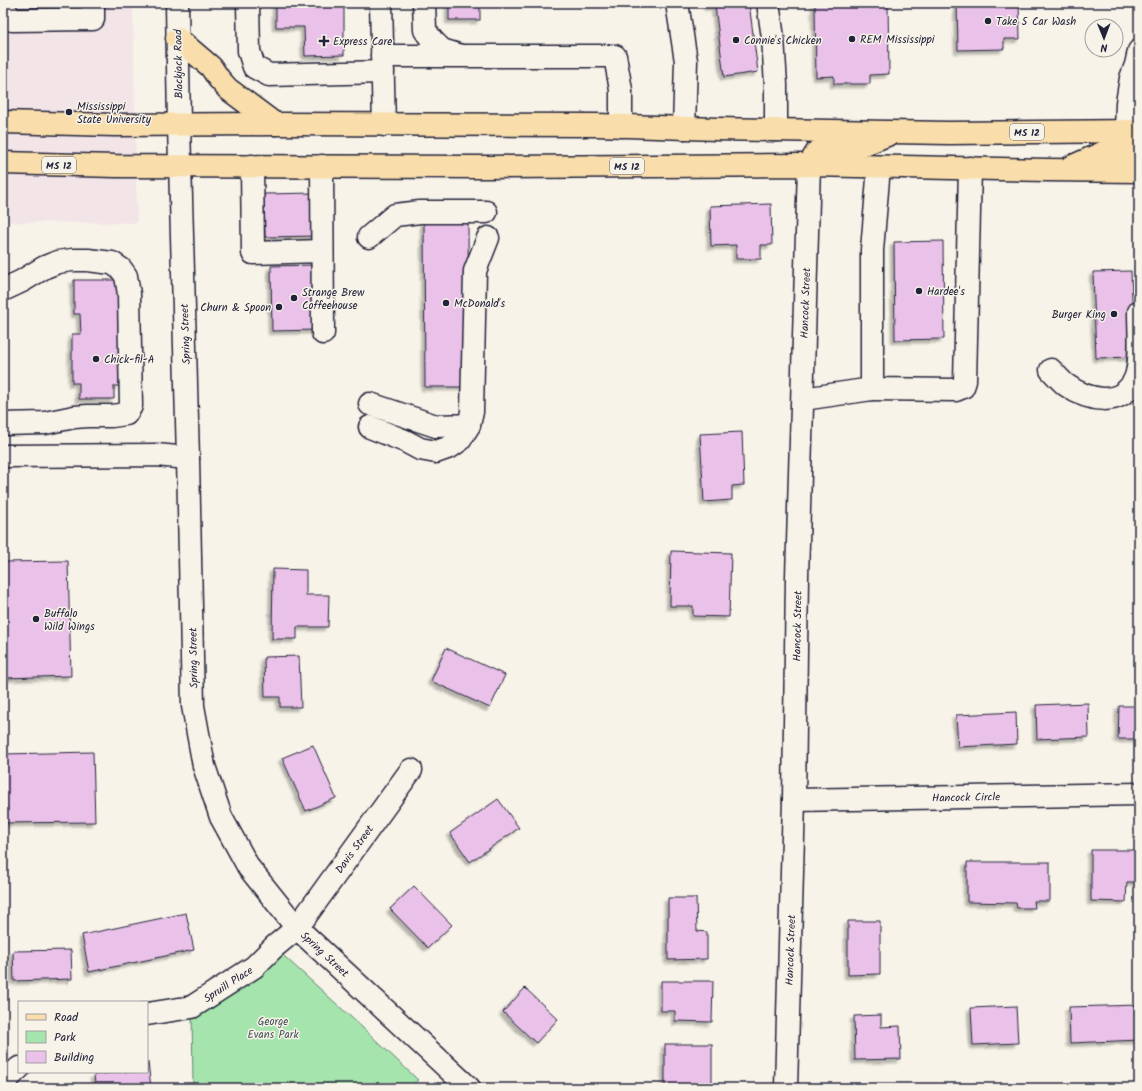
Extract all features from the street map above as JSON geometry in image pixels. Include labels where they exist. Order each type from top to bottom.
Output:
[{"type":"main road","points":[[177,38],[211,67],[228,89],[274,124]]},
{"type":"main road","name":"MS 12","points":[[3,122],[114,125],[274,124],[620,126],[905,132],[1056,132],[1135,135]]},
{"type":"main road","points":[[809,165],[817,152],[827,148],[854,148],[905,132]]},
{"type":"main road","points":[[1064,170],[1109,150],[1133,150],[1135,135]]},
{"type":"main road","name":"MS 12","points":[[3,163],[115,166],[493,167],[809,165],[1139,171]]},
{"type":"street","points":[[3,7],[12,20],[93,19],[92,3]]},
{"type":"street","name":"Blackjack Road","points":[[177,3],[179,125]]},
{"type":"street","points":[[248,3],[249,51],[254,67],[269,75],[465,56],[615,56],[621,90],[620,126]]},
{"type":"street","points":[[381,3],[384,125]]},
{"type":"street","points":[[424,3],[425,30],[432,40],[442,50],[465,56]]},
{"type":"street","points":[[677,3],[686,61],[684,128]]},
{"type":"street","points":[[686,61],[697,36],[692,3]]},
{"type":"street","points":[[755,3],[760,40],[776,85]]},
{"type":"street","points":[[768,3],[773,38],[776,85],[776,130]]},
{"type":"street","points":[[1135,135],[1127,103],[1131,78],[1139,51]]},
{"type":"street","name":"Spring Street","points":[[179,125],[193,706],[204,766],[221,817],[249,868],[297,928],[469,1088]]},
{"type":"street","name":"Hancock Street","points":[[786,1088],[794,800],[797,577],[809,165]]},
{"type":"street","points":[[252,166],[253,253],[322,251]]},
{"type":"street","points":[[322,166],[323,333]]},
{"type":"street","points":[[872,389],[872,250],[879,166]]},
{"type":"street","points":[[802,398],[872,389],[956,390],[963,387],[965,381],[970,168]]},
{"type":"street","points":[[369,237],[395,214],[420,212],[486,212]]},
{"type":"street","points":[[370,427],[405,441],[420,449],[436,452],[450,447],[460,440],[469,425],[472,412],[475,271],[488,238]]},
{"type":"street","points":[[3,424],[45,423],[88,416],[112,416],[126,414],[131,406],[130,294],[126,276],[121,269],[112,262],[72,260],[58,262],[45,267],[5,289]]},
{"type":"street","points":[[1051,370],[1064,384],[1078,392],[1096,399],[1114,398],[1128,390],[1135,379],[1139,364],[1139,312]]},
{"type":"street","points":[[370,404],[436,426],[469,425]]},
{"type":"street","points":[[3,409],[46,408],[88,416]]},
{"type":"street","points":[[3,456],[156,455],[188,458]]},
{"type":"street","name":"Davis Street","points":[[297,928],[410,770]]},
{"type":"street","name":"Hancock Circle","points":[[794,800],[1139,794]]},
{"type":"street","name":"Spruill Place","points":[[148,1014],[192,1007],[254,967],[274,946],[297,928]]},
{"type":"street","points":[[3,1083],[18,1069]]},
{"type":"shaded area","name":"Mississippi State University","points":[[3,3],[133,3],[137,223],[3,222]]},
{"type":"green space","name":"George Evans Park","points":[[274,947],[418,1080],[409,1088],[193,1088],[192,1007]]},
{"type":"building","name":"Express Care","points":[[276,3],[344,3],[344,55],[305,56],[304,27],[276,27]]},
{"type":"building","points":[[449,3],[480,3],[480,20],[449,20]]},
{"type":"building","name":"Connie's Chicken","points":[[707,3],[749,3],[758,72],[724,77],[715,6],[708,7]]},
{"type":"building","name":"REM Mississippi","points":[[815,3],[888,3],[889,74],[870,75],[870,84],[834,84],[834,76],[816,77]]},
{"type":"building","name":"Take 5 Car Wash","points":[[957,3],[1019,3],[1020,39],[1004,39],[1004,49],[958,50]]},
{"type":"building","points":[[315,193],[316,236],[265,237],[264,194]]},
{"type":"building","points":[[771,204],[772,245],[761,245],[761,259],[736,259],[736,245],[711,246],[710,206]]},
{"type":"building","name":"McDonald's","points":[[424,219],[468,219],[469,387],[425,387]]},
{"type":"building","name":"Hardee's","points":[[943,241],[944,339],[895,340],[894,242]]},
{"type":"building","name":"Strange Brew Coffeehouse","points":[[316,265],[317,330],[272,331],[271,266]]},
{"type":"building","name":"Burger King","points":[[1131,271],[1134,357],[1096,358],[1093,272]]},
{"type":"building","name":"Chick-fil-A","points":[[74,280],[119,280],[119,386],[114,386],[114,399],[79,399],[79,383],[72,383],[72,334],[81,334],[80,314],[74,314]]},
{"type":"building","points":[[742,432],[744,485],[732,486],[732,500],[704,502],[700,434]]},
{"type":"building","points":[[671,551],[731,553],[729,617],[693,616],[693,606],[670,606]]},
{"type":"building","name":"Buffalo Wild Wings","points":[[68,561],[71,676],[3,678],[3,562]]},
{"type":"building","points":[[273,569],[306,570],[306,595],[329,595],[328,627],[297,627],[297,639],[272,639]]},
{"type":"building","points":[[446,648],[505,675],[490,708],[431,681]]},
{"type":"building","points":[[299,656],[301,707],[280,707],[280,697],[265,697],[264,657]]},
{"type":"building","points":[[1088,703],[1089,737],[1037,739],[1036,705]]},
{"type":"building","points":[[1119,706],[1139,706],[1139,739],[1118,739]]},
{"type":"building","points":[[1016,712],[1017,744],[958,747],[956,715]]},
{"type":"building","points":[[313,745],[336,798],[306,811],[282,758]]},
{"type":"building","points":[[93,752],[95,822],[3,823],[3,754]]},
{"type":"building","points":[[498,799],[519,828],[470,862],[450,833]]},
{"type":"building","points":[[1091,850],[1139,850],[1139,882],[1127,882],[1126,902],[1091,901]]},
{"type":"building","points":[[967,862],[1050,862],[1050,901],[1034,901],[1035,908],[1017,908],[1016,903],[967,902]]},
{"type":"building","points":[[414,886],[452,925],[428,948],[390,909]]},
{"type":"building","points":[[668,898],[696,898],[697,931],[707,932],[707,959],[668,960]]},
{"type":"building","points":[[186,913],[194,950],[89,972],[82,935]]},
{"type":"building","points":[[848,921],[880,921],[880,974],[848,975]]},
{"type":"building","points":[[71,950],[72,979],[14,981],[13,951]]},
{"type":"building","points":[[661,981],[713,981],[712,1022],[675,1021],[675,1011],[661,1011]]},
{"type":"building","points":[[525,988],[558,1019],[536,1043],[503,1012]]},
{"type":"building","points":[[1139,1005],[1139,1040],[1070,1043],[1069,1007]]},
{"type":"building","points":[[1016,1006],[1018,1043],[973,1045],[971,1008]]},
{"type":"building","points":[[881,1015],[881,1027],[900,1026],[901,1059],[855,1060],[854,1016]]},
{"type":"building","points":[[665,1044],[712,1044],[712,1086],[665,1086]]},
{"type":"building","points":[[148,1062],[151,1088],[62,1088],[95,1084],[94,1075],[112,1073],[148,1073]]},
{"type":"place","name":"Take 5 Car Wash","points":[[988,21]]},
{"type":"place","name":"REM Mississippi","points":[[852,39]]},
{"type":"place","name":"Connie's Chicken","points":[[736,40]]},
{"type":"place","name":"Express Care","points":[[324,41]]},
{"type":"place","name":"Mississippi State University","points":[[69,112]]},
{"type":"place","name":"Hardee's","points":[[919,291]]},
{"type":"place","name":"Strange Brew Coffeehouse","points":[[294,298]]},
{"type":"place","name":"McDonald's","points":[[446,303]]},
{"type":"place","name":"Churn & Spoon","points":[[279,307]]},
{"type":"place","name":"Burger King","points":[[1114,314]]},
{"type":"place","name":"Chick-fil-A","points":[[96,359]]},
{"type":"place","name":"Buffalo Wild Wings","points":[[36,619]]}]
